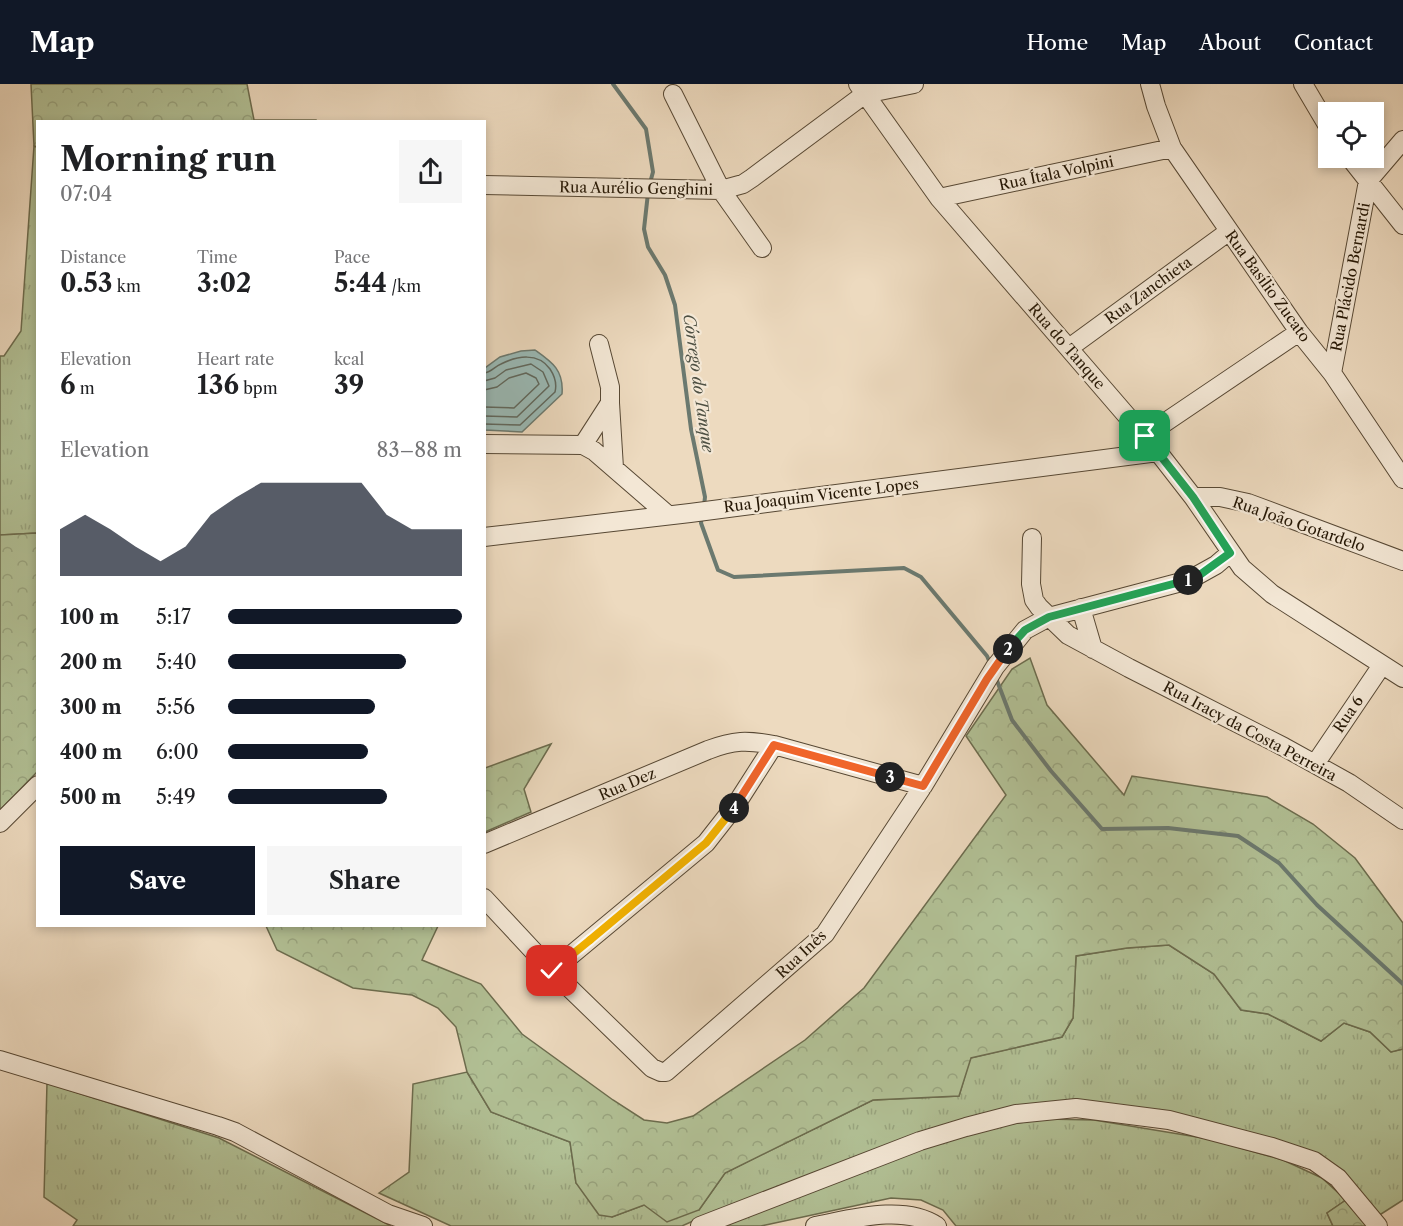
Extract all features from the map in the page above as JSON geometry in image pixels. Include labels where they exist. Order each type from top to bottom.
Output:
[{"type":"street","points":[[861,89],[914,84]]},
{"type":"street","name":"Rua Basílio Zucato","points":[[1150,84],[1172,148],[1299,332],[1332,373],[1403,479]]},
{"type":"street","points":[[1303,84],[1318,109]]},
{"type":"street","name":"Rua Aurélio Genghini","points":[[486,185],[721,190],[743,184],[752,178],[861,89]]},
{"type":"street","name":"Rua do Tanque","points":[[861,89],[939,198],[1145,436],[1193,497],[1242,568],[1272,594],[1403,678]]},
{"type":"street","points":[[673,94],[721,190],[762,248]]},
{"type":"street","points":[[1368,181],[1403,140]]},
{"type":"street","name":"Rua Ítala Volpini","points":[[939,198],[1172,148]]},
{"type":"street","points":[[1358,168],[1403,225]]},
{"type":"street","name":"Rua Plácido Bernardi","points":[[1332,373],[1368,181]]},
{"type":"street","name":"Rua Zanchieta","points":[[1069,348],[1228,232]]},
{"type":"street","points":[[1145,436],[1299,332]]},
{"type":"street","points":[[599,344],[610,387],[614,468]]},
{"type":"street","points":[[583,444],[610,403]]},
{"type":"street","points":[[486,444],[583,444],[668,515]]},
{"type":"street","name":"Rua Joaquim Vicente Lopes","points":[[486,537],[690,513],[1158,452]]},
{"type":"street","name":"Rua João Gotardelo","points":[[1193,497],[1220,497],[1248,503],[1403,561]]},
{"type":"street","name":"Rua Iracy da Costa Perreira","points":[[1032,538],[1032,592],[1039,607],[1073,639],[1315,764],[1377,801],[1403,820]]},
{"type":"street","name":"Rua Inês","points":[[552,971],[652,1068],[661,1072],[672,1069],[825,934],[923,786],[987,679],[1006,651],[1025,630],[1049,617],[1190,580],[1216,565],[1230,553]]},
{"type":"street","points":[[1082,608],[1094,649]]},
{"type":"street","name":"Rua 6","points":[[1315,764],[1382,665]]},
{"type":"street","name":"Rua Dez","points":[[486,843],[724,744],[749,740],[774,745]]},
{"type":"street","points":[[486,900],[552,971],[706,843],[735,806],[774,745],[923,786]]},
{"type":"street","points":[[0,823],[36,787]]},
{"type":"street","points":[[0,1060],[235,1132],[388,1214],[423,1226]]},
{"type":"street","points":[[699,1226],[920,1141],[1016,1114],[1076,1108],[1169,1120],[1272,1147],[1314,1161],[1338,1178],[1378,1226]]},
{"type":"street","points":[[815,1226],[849,1219],[912,1215],[926,1219],[937,1226]]},
{"type":"green space","points":[[31,84],[247,84],[254,120],[36,120],[36,147],[34,146]]},
{"type":"green space","points":[[34,146],[36,147],[36,533],[0,535],[0,356],[4,356],[21,331]]},
{"type":"green space","points":[[36,533],[36,773],[0,810],[0,535]]},
{"type":"green space","points":[[1030,658],[1047,705],[1124,795],[1132,776],[1267,797],[1313,824],[1355,858],[1403,923],[1403,1049],[1391,1052],[1370,1032],[1344,1023],[1321,1041],[1268,1014],[1241,1010],[1214,974],[1169,945],[1127,948],[1076,956],[1073,1018],[1062,1037],[971,1058],[959,1096],[873,1100],[725,1173],[699,1210],[667,1222],[644,1205],[612,1217],[599,1215],[576,1183],[570,1142],[491,1112],[467,1072],[456,1027],[438,1008],[412,995],[353,988],[277,950],[266,927],[438,927],[422,960],[481,984],[522,1034],[644,1120],[667,1123],[693,1116],[805,1040],[864,988],[1006,795],[966,736],[1012,669]]},
{"type":"green space","points":[[551,744],[524,789],[531,812],[486,832],[486,768]]},
{"type":"green space","points":[[1169,945],[1214,974],[1241,1010],[1268,1014],[1321,1041],[1344,1023],[1370,1032],[1391,1052],[1403,1049],[1403,1200],[1378,1216],[1318,1156],[1052,1103],[702,1217],[682,1226],[451,1226],[379,1193],[409,1172],[413,1084],[467,1072],[491,1112],[570,1142],[576,1183],[612,1217],[644,1205],[699,1210],[725,1173],[873,1100],[959,1096],[970,1058],[1062,1037],[1073,1018],[1076,956],[1127,948]]},
{"type":"green space","points":[[47,1083],[219,1138],[391,1226],[73,1226],[77,1220],[44,1197]]},
{"type":"green space","points":[[1046,1119],[1094,1120],[1209,1139],[1283,1160],[1322,1178],[1346,1200],[1327,1213],[1333,1226],[956,1226],[943,1210],[921,1200],[891,1198],[761,1226],[711,1226],[943,1140],[996,1126]]},
{"type":"green space","points":[[1346,1200],[1367,1226],[1333,1226],[1327,1213]]},
{"type":"water","points":[[535,350],[552,363],[561,379],[562,394],[522,432],[486,430],[486,367],[500,357]]},
{"type":"waterway","name":"Córrego do Tanque","points":[[613,84],[646,129],[653,172],[650,183]]},
{"type":"waterway","name":"Córrego do Tanque","points":[[648,193],[644,229],[648,247],[665,275],[675,305],[691,429],[705,497],[704,506]]},
{"type":"waterway","points":[[702,516],[701,523],[718,570],[734,577],[904,568],[921,577],[987,656],[990,663]]},
{"type":"waterway","points":[[996,678],[1012,720],[1051,771],[1102,829],[1168,828],[1238,836],[1279,863],[1317,905],[1403,984]]},
{"type":"route","points":[[552,971],[706,843],[735,806],[774,745],[923,786],[987,679],[1006,651],[1025,630],[1049,617],[1190,580],[1216,565],[1230,553],[1193,497],[1145,436]]}]
